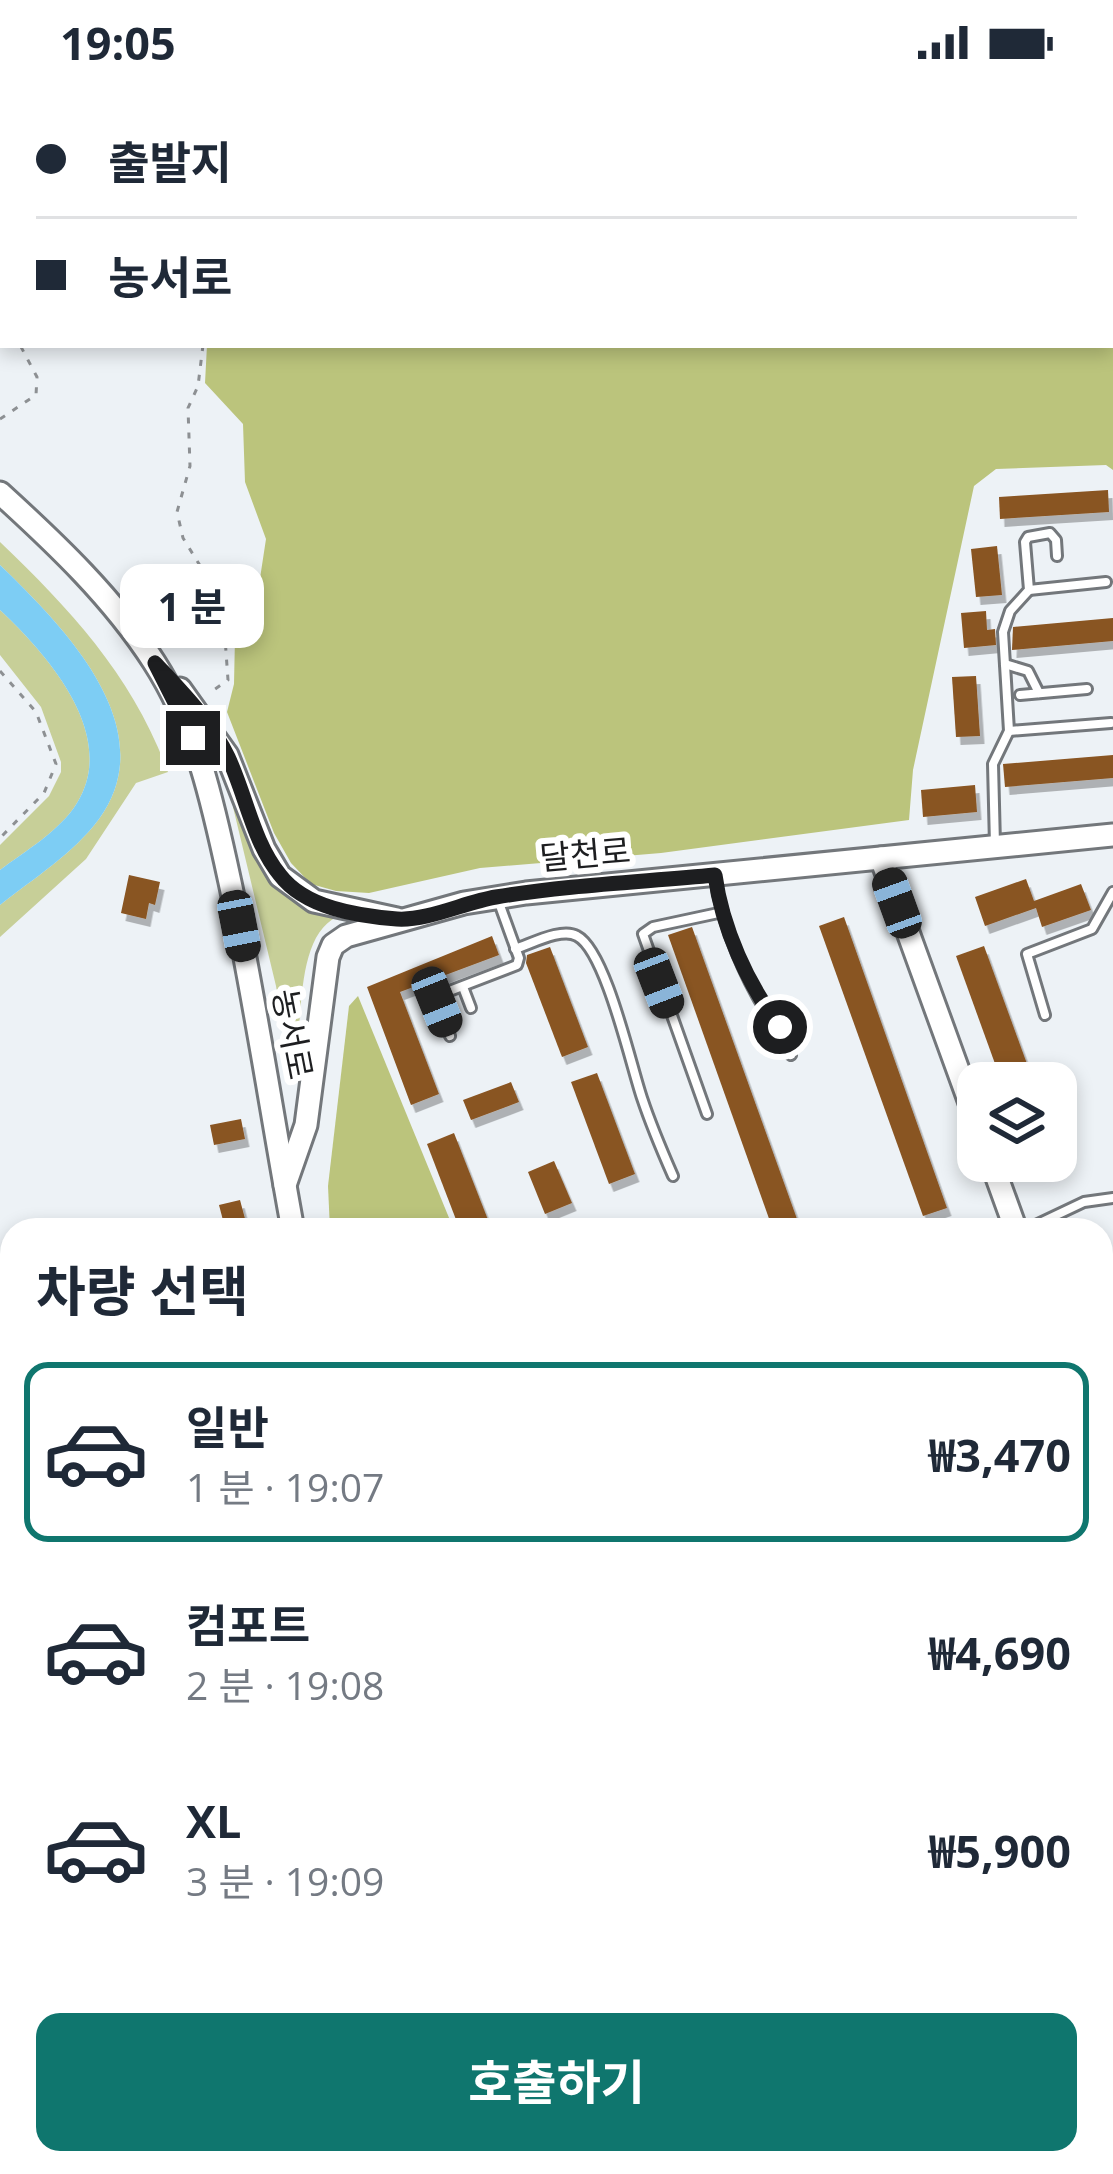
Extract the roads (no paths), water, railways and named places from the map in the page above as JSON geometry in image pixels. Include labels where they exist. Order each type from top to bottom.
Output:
[{"type":"street","name":"농서로","points":[[0,493],[92,582],[155,663],[193,738],[216,819],[248,970],[291,1218]]},
{"type":"street","points":[[155,663],[191,703],[227,755],[264,849],[280,876],[314,901],[403,920]]},
{"type":"street","name":"달천로","points":[[285,1185],[305,1125],[328,957],[333,945],[346,936],[497,897],[1113,835]]},
{"type":"street","points":[[881,858],[957,1067]]},
{"type":"street","points":[[1000,1182],[1015,1218]]},
{"type":"lane","points":[[994,847],[993,764],[1010,731],[1005,620],[1029,590],[1028,537],[1050,533],[1056,540],[1057,556]]},
{"type":"lane","points":[[1029,590],[1106,582]]},
{"type":"lane","points":[[1005,664],[1028,671],[1039,693]]},
{"type":"lane","points":[[1020,695],[1088,689]]},
{"type":"lane","points":[[1010,731],[1111,723]]},
{"type":"lane","points":[[715,875],[723,911],[758,997],[780,1027],[790,1055]]},
{"type":"lane","points":[[1045,1016],[1027,954],[1092,929],[1113,892]]},
{"type":"lane","points":[[450,1036],[437,998],[517,965],[497,897]]},
{"type":"lane","points":[[707,1114],[643,939],[653,927],[723,911]]},
{"type":"lane","points":[[515,949],[565,933],[577,935],[588,946],[616,1009],[641,1095],[673,1177]]},
{"type":"lane","points":[[463,986],[471,1008]]},
{"type":"lane","points":[[1047,1218],[1084,1202],[1113,1198]]},
{"type":"water","points":[[0,565],[51,618],[98,681],[113,715],[120,750],[116,784],[89,832],[0,905],[0,870],[70,813],[88,777],[89,750],[72,697],[38,649],[0,610]]}]
